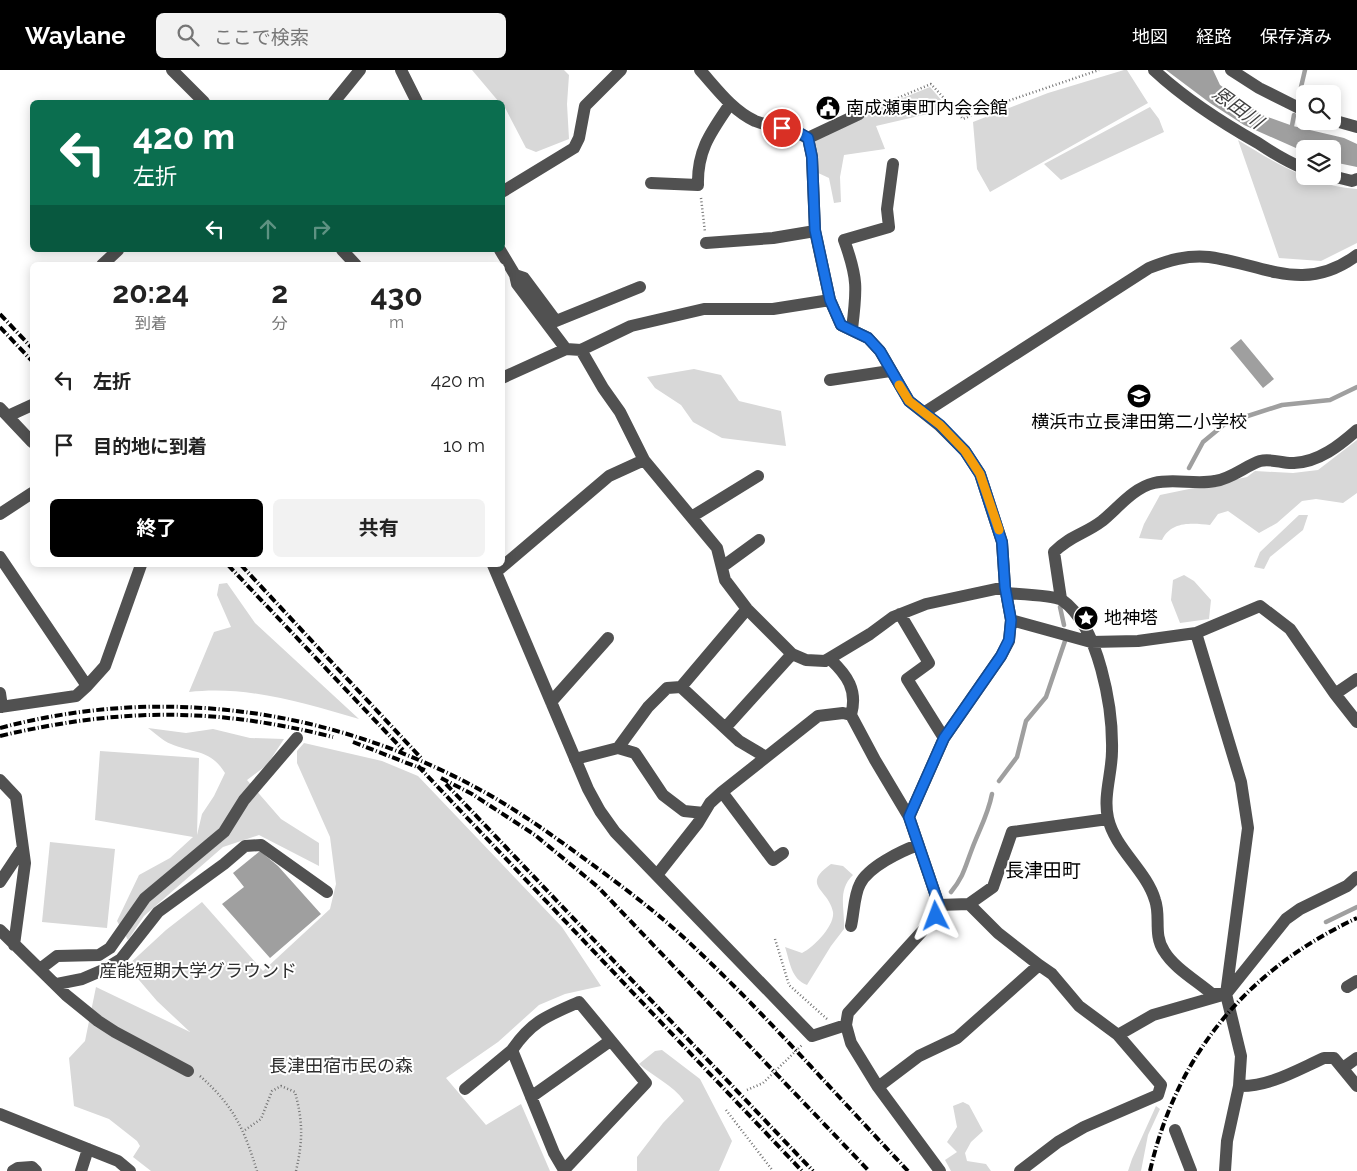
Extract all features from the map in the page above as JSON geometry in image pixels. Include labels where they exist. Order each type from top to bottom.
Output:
[{"type":"street","points":[[172,70],[202,100]]},
{"type":"street","points":[[336,100],[360,70]]},
{"type":"street","points":[[401,70],[415,100]]},
{"type":"street","points":[[505,190],[574,148],[579,138],[585,106],[621,70]]},
{"type":"street","points":[[700,70],[730,104],[755,121],[796,131],[808,138],[812,157],[815,230],[830,300],[841,325],[868,338],[880,351],[909,401],[924,412],[965,451],[980,474],[1002,542],[1006,590],[1011,620],[1009,640],[1001,656],[944,738],[909,817]]},
{"type":"street","points":[[1154,70],[1193,103],[1225,125],[1277,156],[1296,165]]},
{"type":"street","points":[[1231,70],[1259,88],[1296,106]]},
{"type":"street","points":[[651,183],[698,185],[697,169],[704,143],[730,104]]},
{"type":"street","points":[[808,138],[859,114]]},
{"type":"street","points":[[1341,123],[1357,127]]},
{"type":"street","points":[[852,329],[857,289],[854,267],[844,240],[888,227],[887,209],[892,164]]},
{"type":"street","points":[[1341,178],[1352,181],[1357,179]]},
{"type":"street","points":[[706,243],[773,238],[815,230]]},
{"type":"street","points":[[105,262],[116,252]]},
{"type":"street","points":[[344,252],[353,262]]},
{"type":"street","points":[[501,252],[515,275],[517,284],[566,349]]},
{"type":"street","points":[[924,412],[1140,273],[1162,262],[1177,258],[1207,257],[1274,274],[1300,275],[1336,268],[1357,255]]},
{"type":"street","points":[[515,275],[524,278],[556,321],[640,287]]},
{"type":"street","points":[[505,377],[566,349],[582,350],[631,326],[704,309],[773,309],[830,300]]},
{"type":"street","points":[[582,350],[603,388],[620,412],[644,460],[718,548],[725,580],[748,609],[792,654],[816,662],[830,659],[900,614],[954,596],[1006,590],[1061,599],[1078,616],[1091,642],[1100,667],[1106,694],[1112,750],[1106,799],[1108,818],[1123,850],[1156,900],[1158,936],[1164,951],[1212,994],[1226,994]]},
{"type":"street","points":[[830,380],[890,371]]},
{"type":"street","points":[[30,406],[4,412],[30,440]]},
{"type":"street","points":[[1061,599],[1054,552],[1067,540],[1100,522],[1130,496],[1146,486],[1154,483],[1180,481],[1216,481],[1260,461],[1275,460],[1293,463],[1311,460],[1339,446],[1357,430]]},
{"type":"street","points":[[505,561],[609,476],[644,460]]},
{"type":"street","points":[[693,516],[758,476]]},
{"type":"street","points":[[0,514],[30,494]]},
{"type":"street","points":[[722,566],[759,540]]},
{"type":"street","points":[[0,557],[87,686]]},
{"type":"street","points":[[0,693],[1,707],[76,696],[106,666],[140,567]]},
{"type":"street","points":[[495,569],[574,759],[600,811],[615,832],[812,1036],[841,1027],[848,1013],[936,916],[939,905],[909,817],[875,760],[852,715],[855,702],[850,682],[830,659]]},
{"type":"street","points":[[1011,620],[1091,642],[1138,642],[1196,633],[1260,606],[1290,629],[1357,722]]},
{"type":"street","points":[[618,748],[648,707],[667,688],[681,686],[748,609]]},
{"type":"street","points":[[900,614],[929,663],[906,679],[944,738]]},
{"type":"street","points":[[1196,633],[1240,782],[1248,828],[1226,994],[1240,1056],[1239,1086],[1227,1141],[1225,1171]]},
{"type":"street","points":[[551,702],[608,638]]},
{"type":"street","points":[[725,728],[792,654]]},
{"type":"street","points":[[1335,694],[1357,679]]},
{"type":"street","points":[[681,686],[739,742],[766,757]]},
{"type":"street","points":[[657,875],[710,803],[722,792],[818,716],[843,712],[852,715]]},
{"type":"street","points":[[40,969],[57,956],[99,955],[110,948],[145,898],[224,832],[244,800],[297,738]]},
{"type":"street","points":[[574,759],[618,748],[635,754],[663,795],[684,811],[704,813]]},
{"type":"street","points":[[0,780],[16,797],[25,863],[14,945]]},
{"type":"street","points":[[722,792],[773,860],[783,853]]},
{"type":"street","points":[[939,905],[968,904],[993,887],[1012,832],[1108,818]]},
{"type":"street","points":[[57,984],[82,979],[120,960],[158,912],[245,846],[262,845],[327,892]]},
{"type":"street","points":[[851,926],[860,884],[868,874],[898,854],[918,845]]},
{"type":"street","points":[[0,882],[22,849]]},
{"type":"street","points":[[1118,1035],[1153,1015],[1226,994],[1286,919],[1300,908],[1347,886],[1357,877]]},
{"type":"street","points":[[968,904],[998,933],[1052,974],[1079,1006],[1118,1035],[1161,1085],[1158,1095],[1095,1121],[1058,1142],[1020,1171]]},
{"type":"street","points":[[0,930],[57,984],[75,1004],[115,1032],[188,1071]]},
{"type":"street","points":[[878,1087],[919,1056],[958,1038],[1039,966]]},
{"type":"street","points":[[464,1089],[512,1050],[525,1032],[544,1017],[579,1002],[646,1083],[565,1170],[554,1153],[512,1050]]},
{"type":"street","points":[[841,1027],[878,1087],[940,1171]]},
{"type":"street","points":[[531,1097],[610,1041]]},
{"type":"street","points":[[1239,1086],[1254,1086],[1267,1083],[1324,1058],[1334,1058],[1357,1086]]},
{"type":"street","points":[[1343,1068],[1357,1058]]},
{"type":"street","points":[[0,1114],[118,1162],[130,1171]]},
{"type":"street","points":[[1175,1130],[1191,1171]]},
{"type":"street","points":[[81,1171],[88,1149]]},
{"type":"street","points":[[13,1171],[18,1168],[32,1167],[36,1171]]},
{"type":"path","points":[[859,114],[931,84],[963,119],[990,107],[1099,70]]},
{"type":"path","points":[[703,203],[706,243]]},
{"type":"path","points":[[775,939],[789,985],[841,1027]]},
{"type":"path","points":[[747,1090],[763,1083],[812,1036]]},
{"type":"path","points":[[188,1071],[196,1073],[216,1090],[234,1111],[246,1138],[257,1171]]},
{"type":"path","points":[[245,1130],[261,1119],[272,1091],[280,1086],[295,1092],[302,1118],[302,1146],[296,1171]]},
{"type":"path","points":[[726,1110],[773,1171]]},
{"type":"green space","points":[[472,70],[564,70],[569,75],[567,104],[569,139],[536,152],[526,148],[505,108],[505,100],[497,100]]},
{"type":"green space","points":[[1127,70],[1148,103],[990,192],[977,169],[973,122],[1048,93]]},
{"type":"green space","points":[[930,87],[949,109],[876,126],[885,149],[844,155],[840,177],[841,202],[834,203],[829,178],[816,172],[812,142],[873,110]]},
{"type":"green space","points":[[1150,107],[1159,119],[1164,132],[1061,180],[1044,164]]},
{"type":"green space","points":[[1238,140],[1296,172],[1296,185],[1333,185],[1357,189],[1357,243],[1321,261],[1279,258]]},
{"type":"green space","points":[[694,369],[721,375],[739,401],[781,411],[786,446],[722,438],[693,422],[681,405],[655,388],[647,377]]},
{"type":"green space","points":[[1357,440],[1357,493],[1343,503],[1316,499],[1302,501],[1277,523],[1259,533],[1228,511],[1218,514],[1210,525],[1189,524],[1176,526],[1162,540],[1139,538],[1144,524],[1160,495],[1247,477],[1255,471],[1293,473],[1318,470]]},
{"type":"green space","points":[[1299,515],[1308,515],[1303,530],[1270,557],[1264,569],[1254,567],[1260,552]]},
{"type":"green space","points":[[1184,575],[1194,581],[1211,600],[1209,619],[1180,623],[1171,600],[1173,580]]},
{"type":"green space","points":[[227,583],[255,623],[359,719],[317,707],[253,693],[210,690],[189,692],[214,632],[231,627],[217,595],[219,584]]},
{"type":"green space","points":[[148,728],[186,733],[213,729],[250,738],[284,739],[267,765],[247,780],[281,819],[319,843],[319,866],[259,835],[223,847],[144,916],[128,940],[117,921],[139,875],[170,858],[193,837],[95,820],[100,751],[199,758],[197,835],[202,814],[214,796],[225,773],[208,756],[168,743]]},
{"type":"green space","name":"長津田宿市民の森","points":[[304,743],[382,761],[418,776],[562,927],[601,986],[565,994],[539,1005],[498,1042],[446,1078],[486,1125],[521,1104],[550,1171],[151,1171],[133,1157],[140,1146],[137,1141],[109,1119],[74,1106],[69,1058],[85,1041],[96,987],[190,1032],[157,1001],[127,966],[166,930],[202,902],[263,971],[330,909],[336,884],[330,837],[297,763],[297,751]]},
{"type":"green space","points":[[50,842],[115,849],[107,928],[42,922]]},
{"type":"green space","points":[[831,864],[843,866],[853,875],[843,893],[844,929],[807,985],[794,974],[785,947],[802,953],[817,942],[831,924],[833,912],[827,898],[817,883],[822,871]]},
{"type":"green space","points":[[662,1050],[700,1079],[732,1141],[719,1171],[637,1171],[637,1157],[663,1123],[684,1101],[680,1095],[639,1064],[655,1051]]},
{"type":"green space","points":[[963,1102],[969,1105],[983,1131],[971,1142],[965,1153],[967,1161],[986,1164],[991,1171],[951,1171],[945,1160],[957,1152],[947,1142],[957,1127],[953,1106]]},
{"type":"green space","points":[[1156,1106],[1160,1109],[1148,1135],[1141,1171],[1128,1171],[1132,1159]]},
{"type":"water","name":"恩田川","points":[[1166,70],[1213,70],[1220,85],[1262,115],[1296,127],[1296,130],[1310,130],[1344,138],[1357,144],[1357,167],[1341,164],[1341,140],[1296,140],[1296,148],[1244,125],[1210,103]]},
{"type":"water","points":[[1241,339],[1274,379],[1263,388],[1230,348]]},
{"type":"water","points":[[260,851],[278,866],[321,914],[270,958],[222,904],[244,887],[233,873]]},
{"type":"waterway","points":[[1302,85],[1305,70]]},
{"type":"waterway","points":[[1291,131],[1294,115]]},
{"type":"waterway","points":[[1189,468],[1203,442],[1226,423],[1282,405],[1330,400],[1357,387]]},
{"type":"waterway","points":[[1060,607],[1064,625]]},
{"type":"waterway","points":[[999,781],[1017,757],[1026,721],[1046,697],[1065,641]]},
{"type":"waterway","points":[[951,892],[964,871],[986,816],[992,794]]},
{"type":"waterway","points":[[1326,922],[1357,907]]},
{"type":"railway","points":[[0,314],[30,346]]},
{"type":"railway","points":[[0,327],[30,359]]},
{"type":"railway","points":[[230,567],[403,750]]},
{"type":"railway","points":[[243,567],[422,759]]},
{"type":"railway","points":[[0,728],[61,715],[121,708],[182,707],[243,712],[303,722],[361,738],[419,760],[475,787],[515,810],[566,845],[639,900],[682,936],[777,1030],[908,1171]]},
{"type":"railway","points":[[0,736],[85,720],[166,715],[248,720],[333,737]]},
{"type":"railway","points":[[353,742],[425,770]]},
{"type":"railway","points":[[418,766],[802,1171]]},
{"type":"railway","points":[[441,778],[472,794],[535,835],[598,887],[869,1171]]},
{"type":"railway","points":[[446,784],[813,1171]]},
{"type":"railway","points":[[1150,1171],[1162,1128],[1178,1089],[1199,1053],[1223,1019],[1251,989],[1282,962],[1318,939],[1357,918]]},
{"type":"slow traffic","points":[[899,385],[909,401],[940,425],[965,451],[980,474],[999,530]]},
{"type":"place","name":"南成瀬東町内会会館","points":[[828,108]]},
{"type":"place","name":"横浜市立長津田第二小学校","points":[[1139,396]]},
{"type":"place","name":"地神塔","points":[[1086,618]]},
{"type":"district","name":"長津田町","points":[[1043,870]]},
{"type":"route","points":[[782,128],[796,131],[808,138],[812,157],[815,230],[830,300],[841,325],[868,338],[880,351],[909,401],[940,425],[965,451],[980,474],[1002,542],[1005,587],[1011,620],[1009,640],[1001,656],[944,738],[909,817],[939,905],[936,916]]},
{"type":"park label","name":"産能短期大学グラウンド","points":[[198,971]]}]
